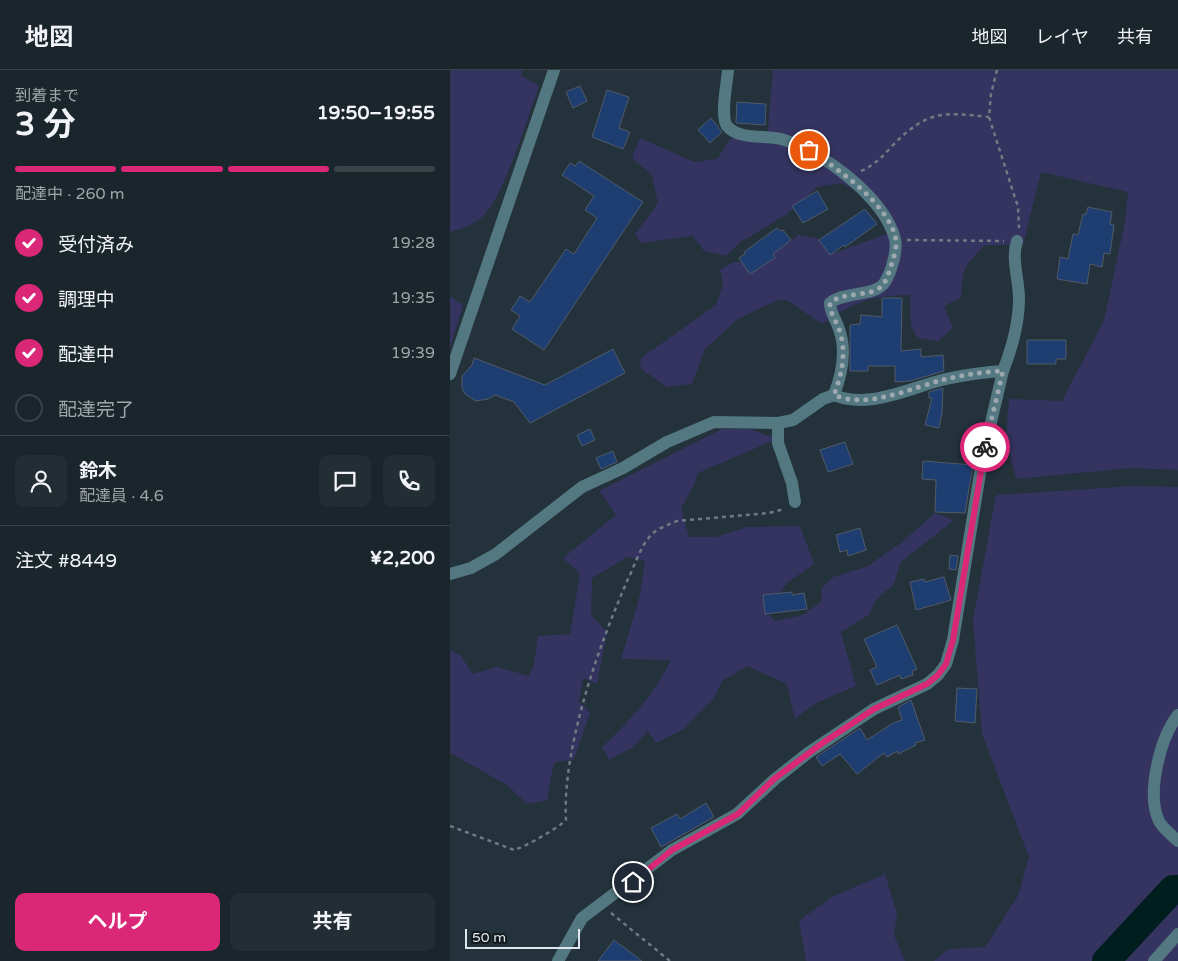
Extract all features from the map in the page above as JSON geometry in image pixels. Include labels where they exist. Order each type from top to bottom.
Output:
[{"type":"street","points":[[450,374],[554,70]]},
{"type":"street","points":[[728,70],[723,118],[728,127],[738,133],[781,139],[809,150],[846,174],[868,196],[889,224],[896,240],[895,251],[886,282],[878,289],[836,298],[830,303],[830,312],[842,339],[842,375],[834,395]]},
{"type":"street","points":[[558,961],[582,918],[633,882],[672,850],[738,814],[774,779],[808,753],[874,709],[927,684],[938,675],[946,664],[953,640],[982,461],[1003,371],[1011,351],[1017,325],[1019,299],[1014,251],[1017,241]]},
{"type":"street","points":[[450,574],[471,568],[496,554],[566,497],[582,487],[623,468],[667,442],[714,422],[778,423],[793,420],[823,399],[834,395],[843,399],[860,400],[899,393],[944,380],[1003,371]]},
{"type":"street","points":[[778,423],[778,443],[792,483],[795,502]]},
{"type":"street","points":[[1178,715],[1158,756],[1155,801],[1160,823],[1178,841]]},
{"type":"street","points":[[1154,961],[1178,934]]},
{"type":"path","points":[[896,240],[1017,241],[1020,225],[1018,207],[989,117],[996,70]]},
{"type":"path","points":[[846,174],[873,166],[912,126],[934,116],[957,114],[989,117]]},
{"type":"path","points":[[450,826],[514,850],[525,848],[548,831],[562,824],[566,820],[564,798],[581,712],[592,673],[620,597],[650,536],[663,527],[677,521],[769,513],[787,509],[795,502]]},
{"type":"path","points":[[601,904],[670,961]]},
{"type":"shaded area","points":[[450,70],[522,70],[521,76],[539,86],[522,136],[499,193],[482,217],[463,228],[450,232]]},
{"type":"shaded area","points":[[773,70],[1178,70],[1178,470],[1130,468],[1016,479],[1006,438],[1009,399],[1062,401],[1104,320],[1125,222],[1128,192],[1041,172],[1023,245],[985,245],[972,258],[962,279],[961,298],[944,306],[953,328],[938,341],[918,338],[911,326],[910,295],[864,301],[844,310],[822,324],[787,300],[778,300],[738,319],[705,349],[692,384],[667,387],[640,368],[641,358],[716,305],[723,284],[720,270],[725,266],[734,262],[760,263],[799,235],[820,239],[831,254],[890,233],[870,199],[842,183],[817,187],[787,214],[739,243],[726,256],[704,251],[693,236],[641,243],[635,234],[658,203],[652,175],[632,158],[640,138],[694,162],[717,159],[731,138],[767,141]]},
{"type":"shaded area","points":[[450,296],[463,305],[450,348]]},
{"type":"shaded area","points":[[722,429],[749,429],[777,439],[698,473],[693,487],[681,508],[689,537],[716,537],[747,527],[800,526],[814,564],[787,583],[766,611],[775,621],[803,615],[821,602],[822,588],[833,577],[866,567],[901,543],[935,513],[954,520],[900,563],[894,584],[875,601],[870,614],[841,632],[856,686],[814,704],[795,719],[787,684],[748,666],[722,681],[714,698],[684,729],[656,743],[648,731],[633,747],[609,760],[602,747],[641,706],[665,672],[671,660],[621,659],[640,595],[645,561],[627,557],[592,578],[591,615],[607,632],[597,684],[583,678],[579,701],[590,713],[574,759],[554,763],[547,800],[527,804],[507,785],[450,753],[450,650],[460,655],[473,674],[497,667],[529,676],[534,665],[538,636],[570,634],[580,574],[563,558],[616,515],[599,491]]},
{"type":"shaded area","points":[[1133,486],[1178,487],[1178,961],[934,961],[949,949],[985,947],[1018,896],[1029,857],[982,734],[973,620],[996,495]]},
{"type":"shaded area","points":[[885,874],[897,913],[894,935],[905,961],[806,961],[799,921],[831,897]]},
{"type":"building","points":[[580,86],[587,101],[573,108],[566,92]]},
{"type":"building","points":[[607,90],[629,97],[619,128],[630,132],[623,149],[592,137]]},
{"type":"building","points":[[737,102],[766,104],[765,125],[736,123]]},
{"type":"building","points":[[711,118],[722,132],[710,143],[698,130]]},
{"type":"building","points":[[579,161],[643,202],[544,350],[512,329],[520,316],[511,310],[520,296],[530,302],[566,249],[574,254],[597,218],[585,210],[594,196],[562,175],[570,163],[575,166]]},
{"type":"building","points":[[817,191],[828,209],[803,223],[792,206]]},
{"type":"building","points":[[1088,207],[1112,212],[1110,224],[1114,225],[1110,254],[1104,253],[1102,267],[1090,264],[1087,284],[1057,279],[1060,257],[1068,259],[1073,234],[1078,235],[1083,214],[1086,214]]},
{"type":"building","points":[[865,209],[877,224],[845,247],[844,245],[830,255],[819,240]]},
{"type":"building","points":[[777,228],[780,231],[783,230],[791,240],[773,254],[775,258],[750,274],[739,258],[745,254],[744,252]]},
{"type":"building","points":[[882,298],[902,298],[901,351],[921,349],[921,357],[943,355],[944,371],[910,381],[895,382],[895,366],[868,366],[868,371],[850,371],[850,325],[860,324],[861,315],[882,317]]},
{"type":"building","points":[[1027,340],[1066,340],[1066,359],[1056,359],[1056,364],[1027,364]]},
{"type":"building","points":[[613,349],[625,373],[530,423],[514,402],[495,395],[488,399],[476,401],[465,394],[462,388],[462,376],[472,365],[474,358],[545,385]]},
{"type":"building","points":[[943,388],[939,428],[925,425],[932,398],[929,398],[929,392]]},
{"type":"building","points":[[590,429],[595,440],[582,446],[577,435]]},
{"type":"building","points":[[845,442],[853,464],[828,472],[820,450]]},
{"type":"building","points":[[613,451],[617,462],[601,469],[596,458]]},
{"type":"building","points":[[923,461],[973,465],[965,513],[935,512],[936,480],[922,479]]},
{"type":"building","points":[[860,528],[866,550],[848,556],[847,550],[840,552],[836,535]]},
{"type":"building","points":[[950,555],[958,556],[956,570],[949,569]]},
{"type":"building","points":[[944,577],[951,600],[916,610],[910,582],[924,579],[925,582]]},
{"type":"building","points":[[792,592],[792,595],[804,593],[807,609],[765,614],[763,595]]},
{"type":"building","points":[[897,625],[917,669],[912,671],[913,675],[901,679],[900,675],[877,685],[870,670],[877,667],[864,639]]},
{"type":"building","points":[[957,688],[977,689],[975,723],[955,721]]},
{"type":"building","points":[[911,700],[925,740],[915,743],[916,745],[898,754],[897,751],[887,757],[884,753],[857,774],[840,754],[822,766],[816,757],[860,728],[867,740],[893,723],[902,720],[898,707]]},
{"type":"building","points":[[706,803],[714,817],[661,847],[651,828],[677,814],[680,819]]},
{"type":"building","points":[[614,940],[642,961],[598,961]]},
{"type":"waterway","points":[[1106,961],[1173,889],[1178,889]]},
{"type":"way so far","points":[[809,150],[846,174],[868,196],[889,224],[896,240],[895,251],[886,282],[878,289],[836,298],[830,303],[830,312],[838,326],[842,339],[842,375],[834,395],[843,399],[860,400],[899,393],[944,380],[982,372],[1003,371],[985,447]]},
{"type":"route","points":[[633,882],[672,850],[738,814],[774,779],[808,753],[874,709],[927,684],[938,675],[946,664],[953,640],[957,606],[973,525],[985,447]]}]
